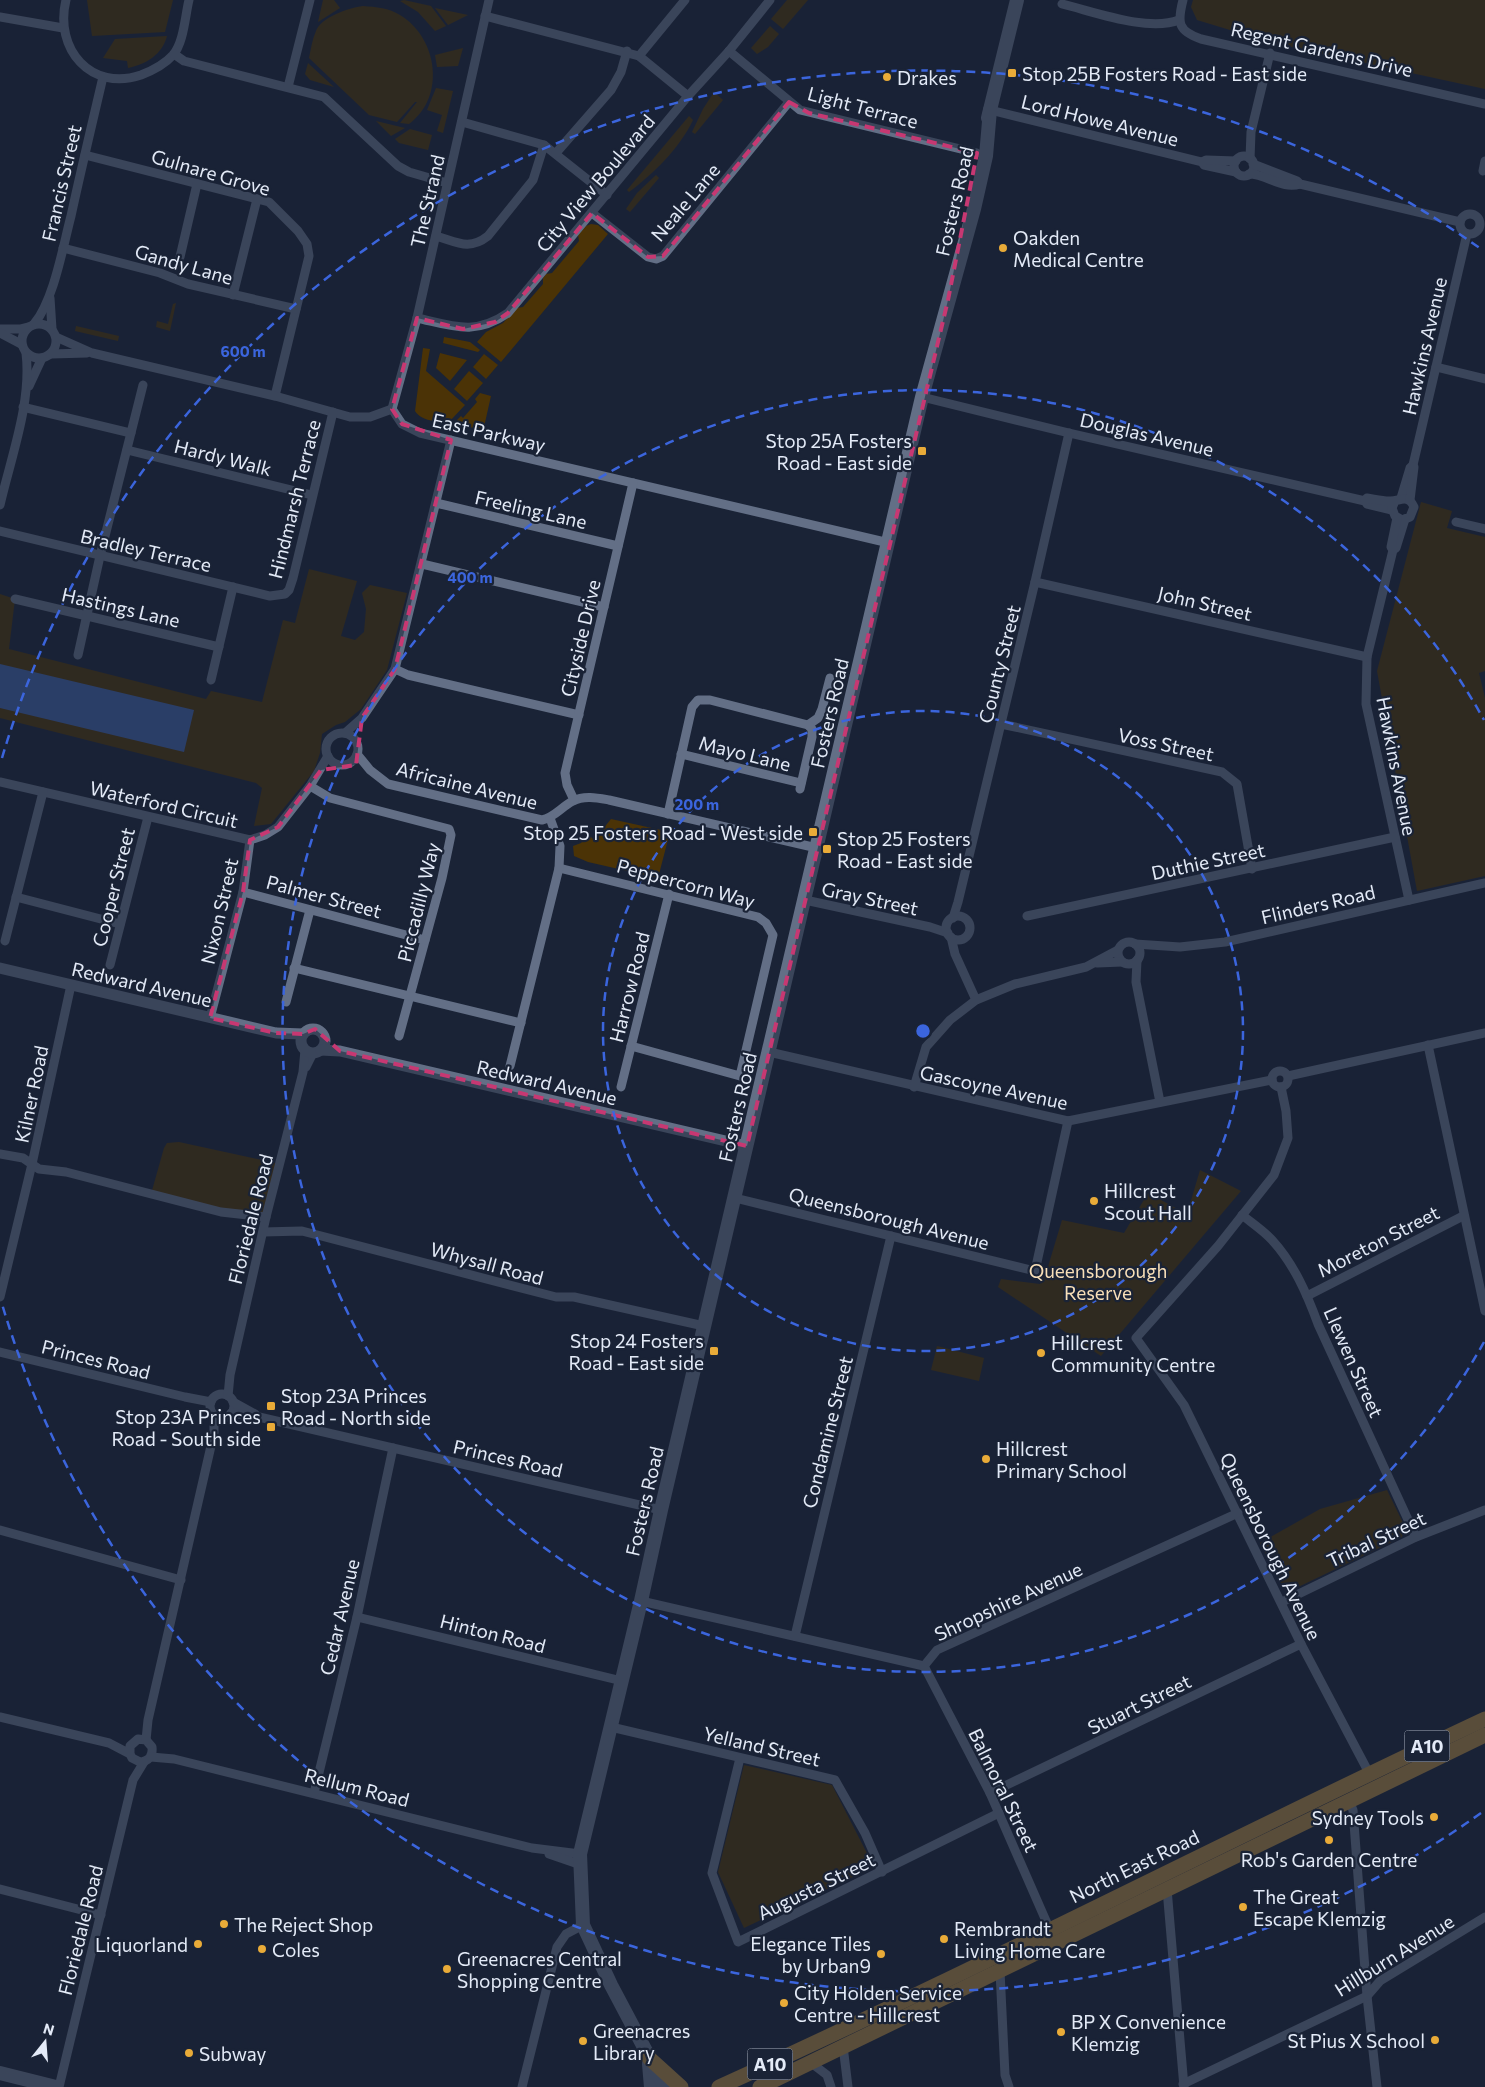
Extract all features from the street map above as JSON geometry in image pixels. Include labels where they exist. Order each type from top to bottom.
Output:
[{"type":"highway","name":"North East Road","points":[[1345,1794],[1369,1773],[1485,1719]]},
{"type":"highway","name":"North East Road","points":[[760,2087],[1000,1971],[1054,1937],[1345,1794],[1376,1787],[1485,1736]]},
{"type":"highway","points":[[1369,1773],[1376,1787]]},
{"type":"highway","name":"North East Road","points":[[719,2087],[821,2041],[993,1958],[1054,1937]]},
{"type":"highway","points":[[993,1958],[1000,1971]]},
{"type":"highway","points":[[821,2041],[843,2046]]},
{"type":"highway","points":[[649,2058],[681,2087]]},
{"type":"main road","name":"Fosters Road","points":[[948,300],[977,153],[1018,0]]},
{"type":"main road","name":"Fosters Road","points":[[665,2087],[611,1985],[583,1925],[581,1860],[922,396],[974,209],[986,156],[990,110]]},
{"type":"main road","points":[[649,2058],[651,2087]]},
{"type":"main road","points":[[0,2073],[58,2087]]},
{"type":"street","points":[[66,0],[63,28],[69,48],[84,64],[103,77],[113,80],[134,77],[158,69],[174,54],[179,43],[189,0]]},
{"type":"street","points":[[288,87],[310,0]]},
{"type":"street","name":"The Strand","points":[[392,409],[417,318],[489,0]]},
{"type":"street","points":[[639,56],[685,0]]},
{"type":"street","name":"City View Boulevard","points":[[417,318],[463,329],[480,327],[495,322],[508,312],[688,96],[730,51],[770,0]]},
{"type":"street","points":[[1062,4],[1142,24],[1166,25],[1179,20],[1183,0]]},
{"type":"street","points":[[0,16],[63,28]]},
{"type":"street","points":[[485,16],[639,56],[688,96]]},
{"type":"street","name":"Regent Gardens Drive","points":[[1179,20],[1187,34],[1201,39],[1485,104]]},
{"type":"street","name":"Light Terrace","points":[[730,51],[800,110],[977,153]]},
{"type":"street","points":[[556,153],[611,90],[621,72],[628,52]]},
{"type":"street","points":[[174,54],[184,61],[324,97],[398,166],[409,172],[447,183]]},
{"type":"street","points":[[1250,174],[1252,171],[1251,132],[1270,54]]},
{"type":"street","name":"Francis Street","points":[[31,325],[39,318],[50,295],[63,248],[103,77]]},
{"type":"street","name":"Neale Lane","points":[[592,213],[648,257],[656,259],[663,256],[789,102]]},
{"type":"street","name":"Lord Howe Avenue","points":[[990,110],[1236,172]]},
{"type":"street","points":[[462,122],[544,144],[607,195]]},
{"type":"street","points":[[1251,132],[1248,134],[1234,166],[1236,172],[1241,176],[1250,174],[1261,175],[1270,180],[1294,186],[1300,184]]},
{"type":"street","points":[[436,236],[470,245],[479,243],[488,236],[533,180],[544,144]]},
{"type":"street","name":"Gulnare Grove","points":[[85,155],[269,202],[298,231],[306,244],[309,256],[275,396]]},
{"type":"street","points":[[1237,159],[1244,157],[1300,184],[1460,222]]},
{"type":"street","name":"Lord Howe Avenue","points":[[1202,162],[1206,160],[1237,159]]},
{"type":"street","points":[[1483,171],[1485,161]]},
{"type":"street","points":[[180,257],[198,184]]},
{"type":"street","points":[[233,295],[257,199]]},
{"type":"street","points":[[1470,214],[1479,220],[1482,227],[1474,233],[1467,234],[1462,229],[1460,222],[1464,216],[1470,214]]},
{"type":"street","name":"Hawkins Avenue","points":[[1410,900],[1366,704],[1367,657],[1393,550],[1396,548],[1400,508],[1410,468],[1413,465],[1467,234]]},
{"type":"street","name":"Gandy Lane","points":[[63,248],[160,272],[188,284],[296,309]]},
{"type":"street","name":"Francis Street","points":[[50,295],[54,333]]},
{"type":"street","points":[[0,329],[20,329],[31,325],[44,324],[54,333],[92,353],[275,396],[350,417],[370,417],[392,409]]},
{"type":"street","points":[[0,505],[24,406],[26,353],[22,344],[22,334],[31,325]]},
{"type":"street","points":[[0,333],[22,344]]},
{"type":"street","points":[[25,395],[37,366],[55,346],[54,333]]},
{"type":"street","points":[[26,353],[34,357],[92,353]]},
{"type":"street","points":[[1436,367],[1485,379]]},
{"type":"street","points":[[78,655],[100,556],[143,385]]},
{"type":"street","name":"Douglas Avenue","points":[[922,396],[1068,433],[1365,501],[1367,504],[1400,508]]},
{"type":"street","points":[[24,406],[131,433]]},
{"type":"street","name":"East Parkway","points":[[392,409],[402,424],[420,433],[888,543]]},
{"type":"street","name":"Hindmarsh Terrace","points":[[285,594],[289,590],[293,578],[333,412]]},
{"type":"street","name":"County Street","points":[[951,920],[958,902],[1001,724],[1068,433]]},
{"type":"street","points":[[345,734],[362,718],[395,669],[451,440]]},
{"type":"street","name":"Hardy Walk","points":[[127,450],[312,495]]},
{"type":"street","name":"Cityside Drive","points":[[574,800],[567,785],[565,773],[633,483]]},
{"type":"street","name":"Freeling Lane","points":[[436,503],[618,546]]},
{"type":"street","points":[[1456,522],[1485,529]]},
{"type":"street","name":"Bradley Terrace","points":[[0,531],[270,596],[285,594]]},
{"type":"street","points":[[422,564],[604,607]]},
{"type":"street","name":"John Street","points":[[1035,582],[1367,657]]},
{"type":"street","points":[[210,680],[233,587]]},
{"type":"street","name":"Hastings Lane","points":[[16,598],[219,646]]},
{"type":"street","points":[[395,669],[408,675],[579,714]]},
{"type":"street","points":[[668,814],[692,707],[698,700],[710,700],[808,724],[818,718],[830,678]]},
{"type":"street","points":[[321,770],[354,760],[357,754],[362,718]]},
{"type":"street","name":"Mayo Lane","points":[[681,754],[801,786],[812,737],[812,729],[808,724]]},
{"type":"street","name":"Voss Street","points":[[1001,724],[1222,772],[1237,784],[1252,869]]},
{"type":"street","points":[[343,764],[328,756],[327,744],[330,739],[339,734],[345,734],[352,737],[357,744]]},
{"type":"street","name":"Africaine Avenue","points":[[357,754],[370,770],[388,784],[542,820],[550,818],[574,800]]},
{"type":"street","name":"Waterford Circuit","points":[[0,782],[250,840],[265,836],[278,827],[310,786],[328,756]]},
{"type":"street","name":"Africaine Avenue","points":[[343,764],[358,765],[370,770]]},
{"type":"street","name":"Piccadilly Way","points":[[310,786],[330,798],[449,828],[451,835],[442,878],[399,1036]]},
{"type":"street","points":[[5,942],[43,792]]},
{"type":"street","points":[[574,800],[588,797],[602,799],[817,848]]},
{"type":"street","name":"Cooper Street","points":[[110,965],[148,817]]},
{"type":"street","points":[[510,1066],[559,868],[560,846],[558,834],[550,818]]},
{"type":"street","name":"Duthie Street","points":[[1027,916],[1395,837]]},
{"type":"street","name":"Nixon Street","points":[[210,1018],[243,892],[250,840]]},
{"type":"street","name":"Peppercorn Way","points":[[559,868],[758,917],[766,923],[773,935],[740,1076],[631,1046]]},
{"type":"street","name":"Flinders Road","points":[[1135,944],[1180,947],[1225,942],[1485,883]]},
{"type":"street","name":"Palmer Street","points":[[243,892],[425,940]]},
{"type":"street","name":"Harrow Road","points":[[621,1087],[669,894]]},
{"type":"street","points":[[16,897],[120,924]]},
{"type":"street","name":"Gray Street","points":[[804,900],[930,926],[949,935]]},
{"type":"street","points":[[955,954],[969,932],[970,925],[963,918],[958,902]]},
{"type":"street","points":[[286,1002],[310,910]]},
{"type":"street","points":[[963,918],[951,920],[949,935],[955,954],[976,1000]]},
{"type":"street","name":"Gray Street","points":[[930,926],[951,920]]},
{"type":"street","points":[[949,935],[958,940],[965,938]]},
{"type":"street","points":[[914,1087],[926,1047],[950,1020],[976,1000],[1015,984],[1094,963],[1118,950],[1125,942],[1135,944],[1139,949],[1136,982],[1160,1102]]},
{"type":"street","points":[[1094,963],[1132,964],[1138,958],[1158,946]]},
{"type":"street","points":[[1118,950],[1118,956],[1136,982]]},
{"type":"street","name":"Redward Avenue","points":[[0,968],[276,1033],[303,1034]]},
{"type":"street","points":[[294,968],[521,1023]]},
{"type":"street","name":"Kilner Road","points":[[0,1297],[32,1164],[71,985]]},
{"type":"street","points":[[324,1036],[325,1043],[310,1050],[301,1042],[306,1031],[315,1029],[324,1036],[340,1051]]},
{"type":"street","name":"Redward Avenue","points":[[276,1033],[310,1050],[340,1051],[747,1146]]},
{"type":"street","points":[[1288,1076],[1485,1033]]},
{"type":"street","points":[[1428,1045],[1463,1216],[1485,1311]]},
{"type":"street","name":"Floriedale Road","points":[[214,1434],[228,1415],[230,1375],[266,1217],[310,1050]]},
{"type":"street","name":"Gascoyne Avenue","points":[[769,1052],[1068,1121],[1272,1080]]},
{"type":"street","points":[[1277,1071],[1284,1071],[1288,1076],[1288,1082],[1281,1087],[1275,1085],[1272,1080],[1273,1075],[1277,1071]]},
{"type":"street","points":[[1242,1215],[1274,1175],[1288,1138],[1286,1111],[1281,1087]]},
{"type":"street","name":"Queensborough Avenue","points":[[735,1198],[1035,1271],[1068,1121]]},
{"type":"street","points":[[0,1154],[22,1158],[39,1169],[66,1172],[221,1212],[266,1217]]},
{"type":"street","name":"Queensborough Avenue","points":[[1242,1215],[1218,1246],[1136,1338],[1184,1405],[1301,1644],[1369,1773]]},
{"type":"street","name":"Llewen Street","points":[[1242,1215],[1272,1240],[1293,1268],[1416,1537]]},
{"type":"street","name":"Moreton Street","points":[[1307,1296],[1463,1216]]},
{"type":"street","name":"Whysall Road","points":[[263,1232],[302,1231],[556,1297],[574,1297],[704,1326]]},
{"type":"street","name":"Condamine Street","points":[[795,1636],[891,1236]]},
{"type":"street","name":"Princes Road","points":[[0,1352],[185,1397],[213,1405],[228,1415],[259,1417],[661,1510]]},
{"type":"street","name":"Floriedale Road","points":[[58,2087],[133,1780],[144,1748],[148,1720],[214,1434],[213,1405],[230,1375]]},
{"type":"street","points":[[213,1405],[230,1399]]},
{"type":"street","name":"Princes Road","points":[[230,1399],[259,1417]]},
{"type":"street","name":"Cedar Avenue","points":[[314,1793],[357,1617],[393,1448]]},
{"type":"street","name":"Tribal Street","points":[[1282,1602],[1416,1537],[1485,1510]]},
{"type":"street","name":"Shropshire Avenue","points":[[641,1601],[924,1666],[937,1650],[1238,1513]]},
{"type":"street","points":[[0,1530],[181,1580]]},
{"type":"street","name":"Hinton Road","points":[[357,1617],[622,1681]]},
{"type":"street","name":"Stuart Street","points":[[990,1793],[1301,1644]]},
{"type":"street","name":"Balmoral Street","points":[[924,1666],[990,1793],[1054,1937]]},
{"type":"street","points":[[0,1717],[109,1743],[144,1748]]},
{"type":"street","name":"Yelland Street","points":[[611,1727],[834,1780],[865,1833],[882,1872]]},
{"type":"street","points":[[109,1743],[131,1756]]},
{"type":"street","name":"Floriedale Road","points":[[133,1780],[131,1756],[144,1748]]},
{"type":"street","name":"Rellum Road","points":[[131,1756],[135,1761],[144,1748],[174,1760],[581,1860]]},
{"type":"street","name":"Augusta Street","points":[[740,1758],[712,1873],[738,1942],[999,1813]]},
{"type":"street","points":[[1345,1794],[1354,1821],[1367,1996],[1377,2087]]},
{"type":"street","points":[[1164,1882],[1183,2085]]},
{"type":"street","points":[[0,1890],[101,1915]]},
{"type":"street","name":"Hillburn Avenue","points":[[1183,2085],[1367,1996],[1380,1981],[1485,1917]]},
{"type":"street","points":[[522,2087],[557,1947],[566,1934],[583,1925]]},
{"type":"street","points":[[1000,1971],[1005,2075],[1009,2087]]},
{"type":"street","points":[[843,2046],[848,2087]]},
{"type":"street","points":[[810,2062],[827,2076],[831,2087]]},
{"type":"highlighted area","points":[[789,102],[809,113],[977,153],[948,300],[747,1146],[340,1051],[315,1029],[303,1034],[276,1033],[210,1018],[243,892],[250,840],[278,827],[321,770],[356,765],[362,718],[395,669],[451,440],[402,424],[392,409],[417,318],[463,329],[495,322],[508,313],[592,213],[648,257],[663,256]]},
{"type":"green space","points":[[87,0],[173,0],[165,32],[92,36]]},
{"type":"green space","points":[[323,0],[334,0],[340,8],[318,22]]},
{"type":"green space","points":[[404,0],[431,6],[446,26],[435,31],[418,12],[400,1]]},
{"type":"green space","points":[[787,0],[808,0],[783,29],[771,19]]},
{"type":"green space","points":[[1193,0],[1485,0],[1485,89],[1273,43],[1197,20],[1191,7]]},
{"type":"green space","points":[[363,6],[387,9],[400,15],[413,25],[423,38],[429,52],[433,68],[429,99],[421,113],[409,124],[400,123],[417,102],[397,122],[369,115],[309,58],[315,34],[323,21],[343,11]]},
{"type":"green space","points":[[435,8],[468,15],[448,25]]},
{"type":"green space","points":[[770,26],[779,34],[768,47],[757,54],[751,48]]},
{"type":"green space","points":[[167,36],[165,43],[152,58],[135,66],[128,68],[127,61],[103,58],[115,39]]},
{"type":"green space","points":[[463,48],[458,66],[437,67],[435,55]]},
{"type":"green space","points":[[308,63],[334,87],[310,80],[305,74]]},
{"type":"green space","points":[[436,88],[453,91],[443,133],[437,131],[442,115],[427,110]]},
{"type":"green space","points":[[714,92],[723,100],[695,134],[692,132]]},
{"type":"green space","points":[[689,116],[693,120],[681,141],[657,169],[629,192],[627,190]]},
{"type":"green space","points":[[376,121],[405,128],[391,136]]},
{"type":"green space","points":[[410,129],[432,135],[428,150],[399,143],[395,139]]},
{"type":"green space","points":[[656,175],[659,178],[630,212],[626,209],[637,193]]},
{"type":"green space","points":[[591,224],[598,225],[608,234],[501,362],[477,342],[486,332],[503,323],[517,308],[523,307],[543,284],[543,278],[546,274],[552,273],[579,241],[578,235],[586,226]]},
{"type":"green space","points":[[176,303],[170,331],[156,327],[157,321],[168,324],[173,304]]},
{"type":"green space","points":[[76,326],[119,336],[118,341],[75,331]]},
{"type":"green space","points":[[444,337],[470,342],[480,350],[478,352],[443,343]]},
{"type":"green space","points":[[423,348],[430,349],[426,371],[465,405],[449,422],[425,419],[415,411]]},
{"type":"green space","points":[[440,353],[467,360],[450,381],[436,368]]},
{"type":"green space","points":[[484,354],[498,365],[486,379],[473,367]]},
{"type":"green space","points":[[469,371],[483,383],[467,401],[454,389]]},
{"type":"green space","points":[[480,393],[491,396],[484,427],[480,429],[458,425],[457,420],[461,416],[463,418],[477,402],[475,399]]},
{"type":"green space","points":[[1421,502],[1452,511],[1447,528],[1485,537],[1485,671],[1479,673],[1485,698],[1485,876],[1417,891],[1377,671]]},
{"type":"green space","points":[[309,569],[357,581],[341,636],[355,640],[364,632],[366,609],[362,593],[370,585],[407,593],[387,670],[361,709],[345,722],[336,725],[322,734],[320,753],[314,771],[271,824],[254,826],[262,788],[256,783],[0,718],[0,594],[15,599],[9,649],[206,699],[211,691],[262,702],[283,620],[295,623]]},
{"type":"green space","points":[[611,819],[670,832],[658,878],[588,862],[574,856],[573,846],[581,843],[589,835],[594,840]]},
{"type":"green space","points":[[179,1142],[280,1164],[266,1217],[151,1194],[164,1148],[167,1143]]},
{"type":"green space","name":"Queensborough Reserve","points":[[1200,1170],[1241,1191],[1101,1356],[998,1287],[1001,1279],[1040,1284],[1047,1270],[1062,1220],[1124,1233],[1148,1193],[1187,1214]]},
{"type":"green space","points":[[937,1346],[984,1358],[979,1381],[931,1370]]},
{"type":"green space","points":[[1387,1490],[1405,1527],[1402,1537],[1292,1590],[1283,1587],[1260,1543],[1320,1509]]},
{"type":"green space","points":[[744,1765],[832,1785],[874,1867],[744,1928],[718,1872]]},
{"type":"water","points":[[0,664],[194,710],[184,752],[0,708]]},
{"type":"place","name":"Stop 25B Fosters Road - East side","points":[[1012,73]]},
{"type":"place","name":"Drakes","points":[[887,77]]},
{"type":"place","name":"Oakden Medical Centre","points":[[1003,248]]},
{"type":"place","name":"Stop 25A Fosters Road - East side","points":[[922,451]]},
{"type":"place","name":"Stop 25 Fosters Road - West side","points":[[813,832]]},
{"type":"place","name":"Stop 25 Fosters Road - East side","points":[[827,849]]},
{"type":"place","name":"Hillcrest Scout Hall","points":[[1094,1201]]},
{"type":"place","name":"Stop 24 Fosters Road - East side","points":[[714,1351]]},
{"type":"place","name":"Hillcrest Community Centre","points":[[1041,1353]]},
{"type":"place","name":"Stop 23A Princes Road - North side","points":[[271,1406]]},
{"type":"place","name":"Stop 23A Princes Road - South side","points":[[271,1427]]},
{"type":"place","name":"Hillcrest Primary School","points":[[986,1459]]},
{"type":"place","name":"Sydney Tools","points":[[1434,1817]]},
{"type":"place","name":"Rob's Garden Centre","points":[[1329,1840]]},
{"type":"place","name":"The Great Escape Klemzig","points":[[1243,1907]]},
{"type":"place","name":"The Reject Shop","points":[[224,1924]]},
{"type":"place","name":"Rembrandt Living Home Care","points":[[944,1939]]},
{"type":"place","name":"Liquorland","points":[[198,1944]]},
{"type":"place","name":"Coles","points":[[262,1949]]},
{"type":"place","name":"Elegance Tiles by Urban9","points":[[881,1954]]},
{"type":"place","name":"Greenacres Central Shopping Centre","points":[[447,1969]]},
{"type":"place","name":"City Holden Service Centre - Hillcrest","points":[[784,2003]]},
{"type":"place","name":"BP X Convenience Klemzig","points":[[1061,2032]]},
{"type":"place","name":"St Pius X School","points":[[1435,2040]]},
{"type":"place","name":"Greenacres Library","points":[[583,2041]]},
{"type":"place","name":"Subway","points":[[189,2053]]}]
